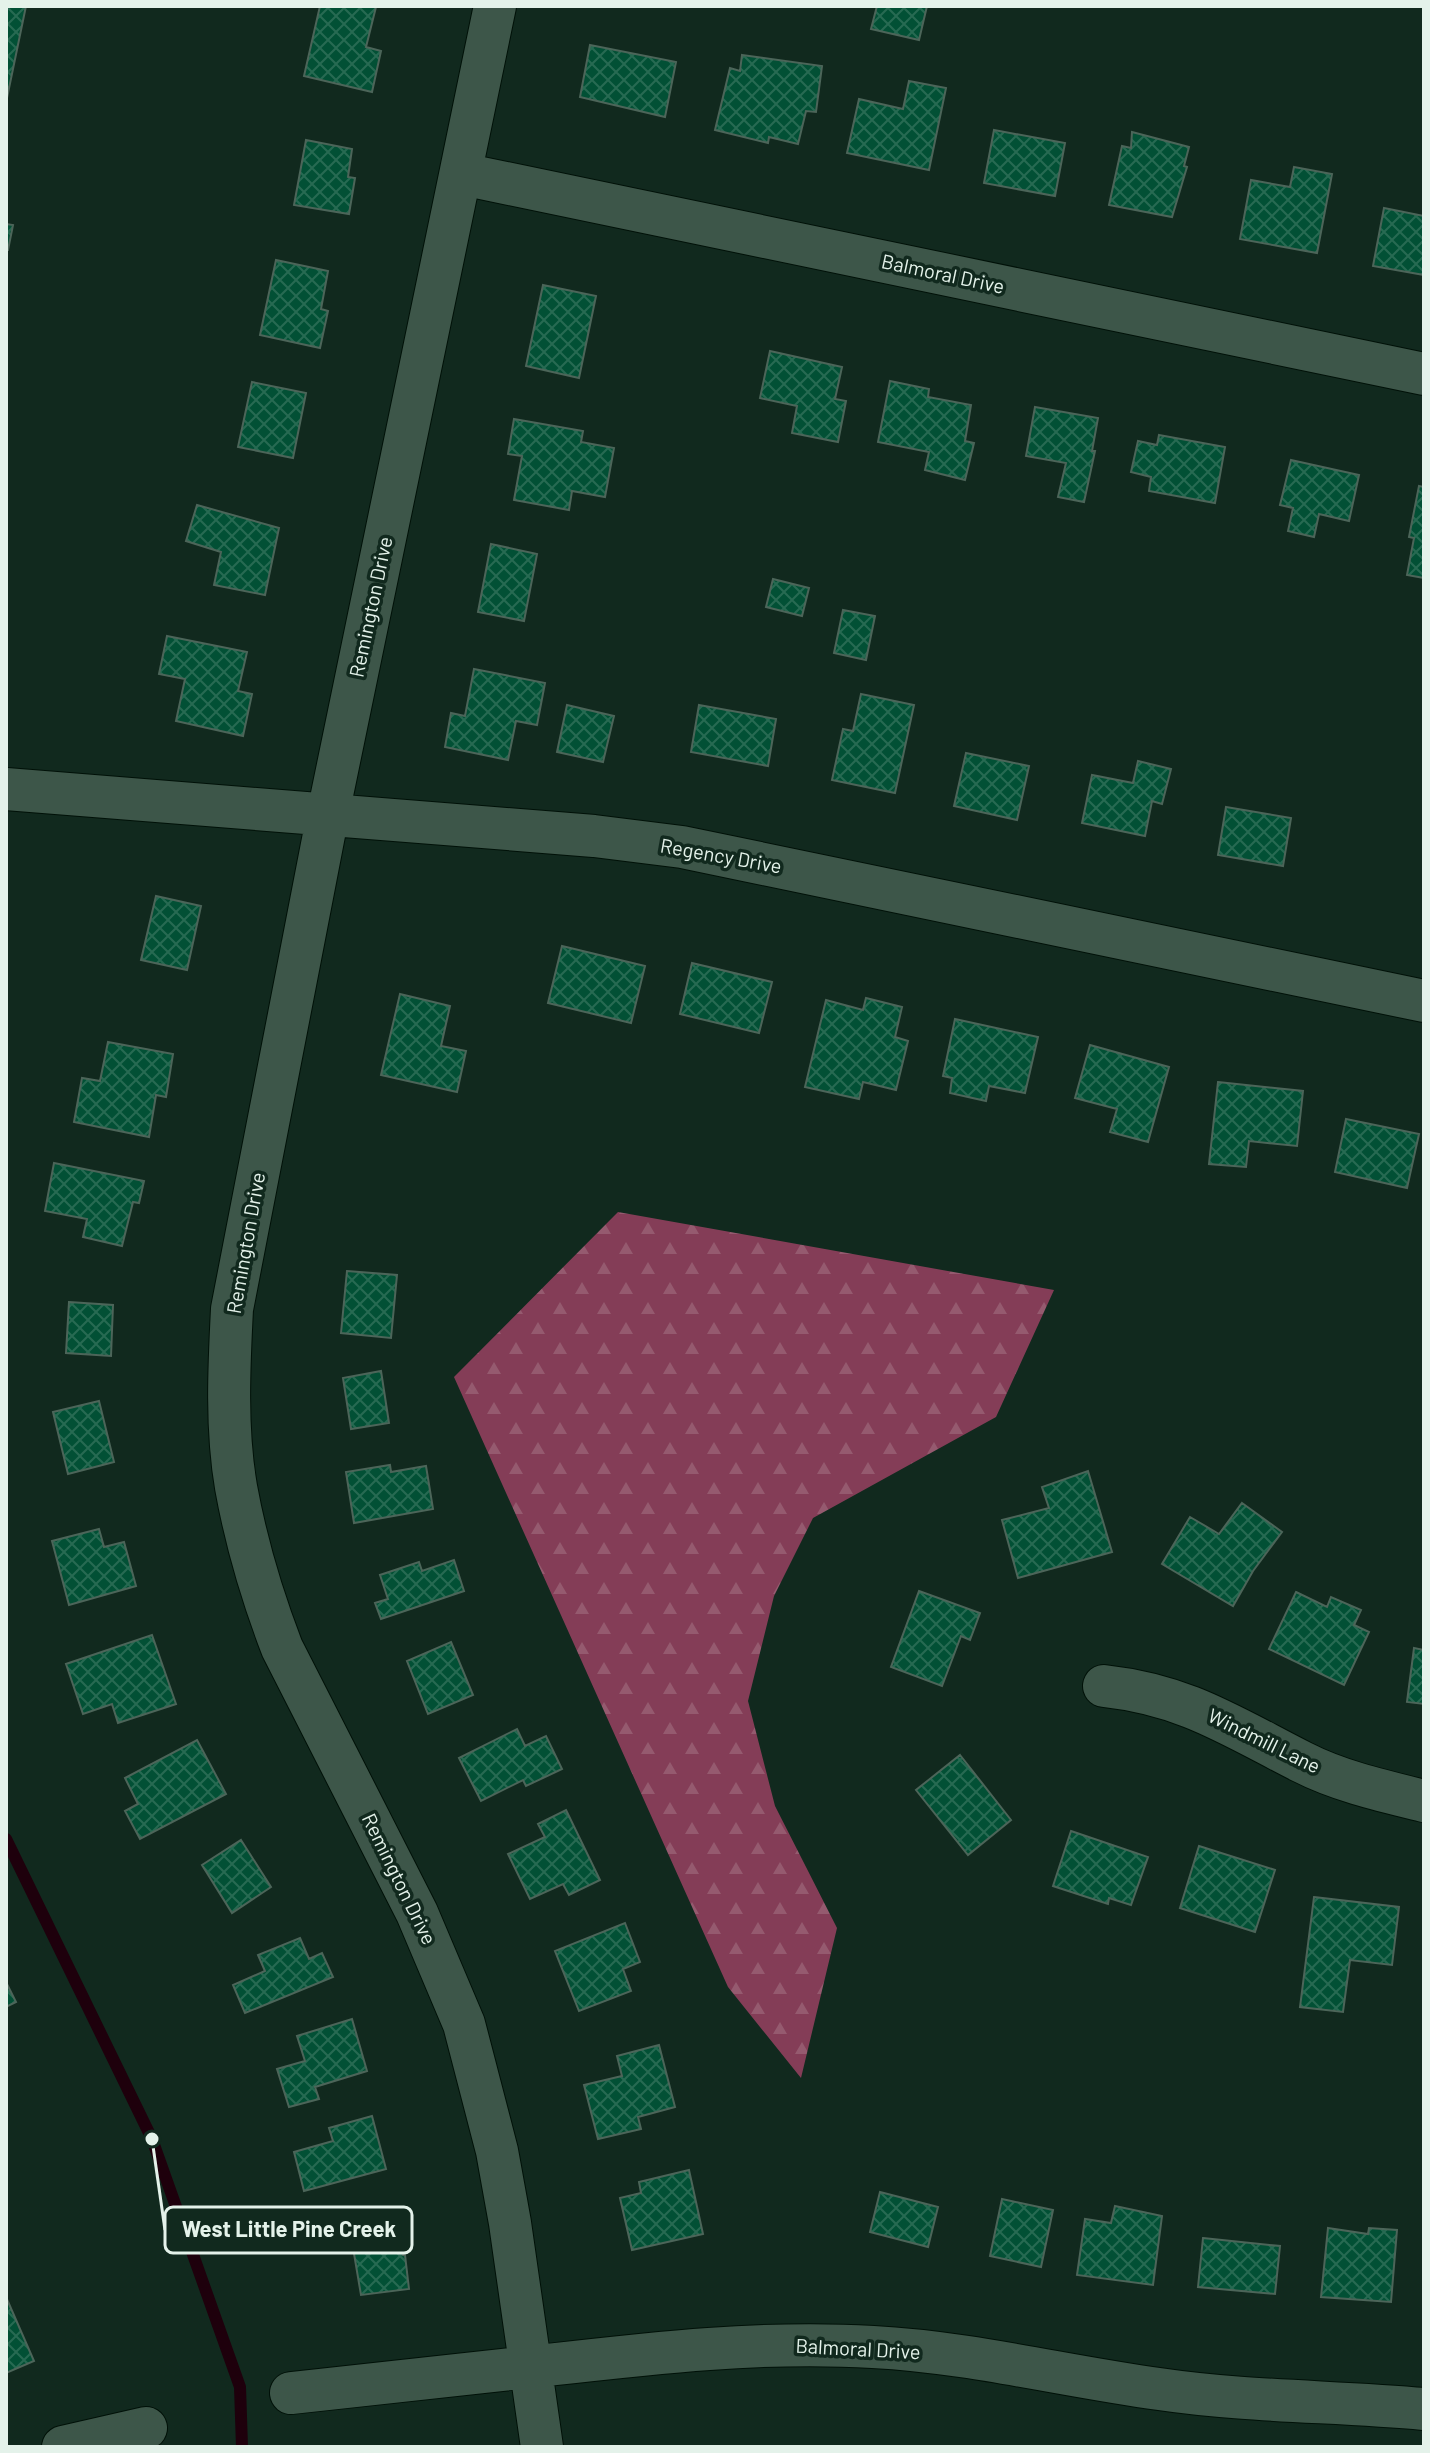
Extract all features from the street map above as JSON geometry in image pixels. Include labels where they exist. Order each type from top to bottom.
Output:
[{"type":"street","name":"Remington Drive","points":[[495,6],[328,814],[232,1309],[229,1371],[236,1485],[264,1597],[282,1648],[417,1913],[464,2024],[497,2151],[542,2447]]},
{"type":"street","name":"Balmoral Drive","points":[[462,174],[1424,374]]},
{"type":"street","name":"Regency Drive","points":[[6,789],[594,836],[682,847],[1424,1001]]},
{"type":"street","name":"Windmill Lane","points":[[1104,1686],[1142,1690],[1183,1702],[1260,1738],[1304,1763],[1424,1801]]},
{"type":"street","name":"Balmoral Drive","points":[[291,2393],[745,2345],[874,2347],[949,2355],[1161,2390],[1424,2409]]},
{"type":"street","points":[[63,2447],[146,2428]]},
{"type":"green space","points":[[618,1212],[1054,1290],[996,1417],[813,1518],[774,1596],[748,1701],[775,1806],[837,1928],[801,2078],[728,1987],[454,1377]]},
{"type":"building","points":[[6,6],[26,6],[7,98],[6,98]]},
{"type":"building","points":[[320,6],[376,7],[366,47],[381,51],[372,92],[304,76]]},
{"type":"building","points":[[877,6],[927,6],[919,40],[871,29]]},
{"type":"building","points":[[590,45],[676,62],[665,117],[580,97]]},
{"type":"building","points":[[742,55],[822,66],[816,112],[806,111],[798,144],[769,137],[768,143],[715,130],[730,68],[740,71]]},
{"type":"building","points":[[909,81],[946,88],[929,170],[847,153],[859,99],[903,109]]},
{"type":"building","points":[[994,130],[1065,143],[1055,196],[984,183]]},
{"type":"building","points":[[1132,132],[1189,147],[1184,166],[1187,167],[1172,217],[1109,205],[1122,146],[1131,148]]},
{"type":"building","points":[[306,140],[352,149],[348,177],[355,178],[349,214],[294,205]]},
{"type":"building","points":[[1294,167],[1332,174],[1317,253],[1240,239],[1251,180],[1290,187]]},
{"type":"building","points":[[1384,208],[1424,216],[1424,275],[1373,266]]},
{"type":"building","points":[[6,224],[13,225],[8,250],[6,250]]},
{"type":"building","points":[[276,260],[328,271],[321,309],[328,311],[320,348],[260,335]]},
{"type":"building","points":[[543,285],[596,296],[579,378],[526,366]]},
{"type":"building","points":[[770,351],[842,367],[835,399],[846,401],[838,442],[792,433],[797,406],[760,398]]},
{"type":"building","points":[[890,381],[929,389],[928,397],[971,405],[965,441],[974,443],[965,480],[925,470],[929,452],[878,442]]},
{"type":"building","points":[[252,382],[306,393],[293,458],[238,447]]},
{"type":"building","points":[[1035,407],[1098,418],[1092,451],[1095,451],[1084,502],[1058,497],[1066,463],[1026,456]]},
{"type":"building","points":[[514,419],[583,431],[581,442],[614,448],[605,497],[572,491],[569,510],[514,500],[522,456],[508,454]]},
{"type":"building","points":[[1159,435],[1225,447],[1215,503],[1149,491],[1151,477],[1131,472],[1138,441],[1157,445]]},
{"type":"building","points":[[1291,460],[1359,475],[1349,521],[1319,514],[1314,537],[1288,531],[1293,508],[1280,505]]},
{"type":"building","points":[[1419,486],[1424,487],[1424,578],[1407,575],[1414,538],[1409,537]]},
{"type":"building","points":[[197,505],[279,528],[265,595],[214,585],[221,552],[186,541]]},
{"type":"building","points":[[491,544],[537,554],[524,621],[478,612]]},
{"type":"building","points":[[773,579],[809,588],[802,616],[766,607]]},
{"type":"building","points":[[843,610],[875,616],[866,660],[834,653]]},
{"type":"building","points":[[167,636],[247,652],[238,691],[252,694],[243,736],[176,721],[185,679],[159,674]]},
{"type":"building","points":[[474,669],[545,683],[537,725],[516,721],[508,760],[445,747],[451,713],[465,716]]},
{"type":"building","points":[[861,694],[914,705],[895,793],[832,780],[843,729],[853,731]]},
{"type":"building","points":[[567,705],[614,716],[603,762],[557,752]]},
{"type":"building","points":[[699,705],[776,719],[768,766],[691,752]]},
{"type":"building","points":[[966,753],[1029,766],[1017,820],[954,806]]},
{"type":"building","points":[[1138,761],[1171,769],[1162,804],[1152,801],[1145,836],[1082,823],[1092,775],[1133,783]]},
{"type":"building","points":[[1226,807],[1291,818],[1283,866],[1218,855]]},
{"type":"building","points":[[156,896],[201,906],[187,970],[141,960]]},
{"type":"building","points":[[562,946],[645,966],[631,1023],[548,1003]]},
{"type":"building","points":[[692,963],[772,982],[759,1033],[680,1014]]},
{"type":"building","points":[[400,994],[450,1006],[441,1046],[466,1051],[457,1092],[381,1075]]},
{"type":"building","points":[[866,998],[902,1007],[895,1037],[908,1041],[896,1090],[863,1082],[859,1099],[805,1087],[826,1000],[863,1010]]},
{"type":"building","points":[[955,1019],[1038,1037],[1025,1093],[989,1086],[986,1101],[950,1093],[952,1078],[943,1076]]},
{"type":"building","points":[[108,1042],[173,1054],[166,1097],[156,1095],[149,1137],[74,1122],[82,1078],[100,1081]]},
{"type":"building","points":[[1090,1045],[1169,1067],[1148,1142],[1110,1132],[1117,1109],[1075,1098]]},
{"type":"building","points":[[1218,1082],[1303,1091],[1297,1146],[1249,1141],[1246,1167],[1209,1164]]},
{"type":"building","points":[[1346,1119],[1419,1134],[1407,1188],[1335,1172]]},
{"type":"building","points":[[54,1163],[144,1181],[139,1203],[133,1202],[122,1246],[83,1237],[87,1219],[45,1211]]},
{"type":"building","points":[[347,1271],[397,1275],[391,1338],[341,1333]]},
{"type":"building","points":[[69,1302],[113,1305],[111,1356],[66,1353]]},
{"type":"building","points":[[381,1371],[389,1423],[351,1429],[343,1378]]},
{"type":"building","points":[[99,1401],[114,1462],[68,1474],[53,1412]]},
{"type":"building","points":[[390,1465],[391,1472],[426,1466],[433,1509],[354,1523],[346,1472]]},
{"type":"building","points":[[1088,1471],[1112,1552],[1018,1578],[1002,1520],[1049,1508],[1042,1487]]},
{"type":"building","points":[[1242,1503],[1282,1532],[1253,1571],[1233,1606],[1162,1564],[1190,1517],[1219,1534]]},
{"type":"building","points":[[99,1529],[104,1547],[124,1542],[136,1586],[69,1605],[52,1541]]},
{"type":"building","points":[[454,1560],[464,1591],[381,1619],[375,1603],[388,1599],[380,1575],[419,1562],[422,1571]]},
{"type":"building","points":[[919,1591],[980,1613],[970,1640],[961,1636],[942,1686],[891,1667]]},
{"type":"building","points":[[1296,1592],[1327,1607],[1331,1597],[1361,1610],[1354,1625],[1369,1632],[1344,1685],[1269,1649]]},
{"type":"building","points":[[152,1635],[176,1704],[118,1723],[112,1704],[83,1714],[66,1664]]},
{"type":"building","points":[[451,1642],[473,1695],[428,1714],[407,1661]]},
{"type":"building","points":[[1414,1648],[1424,1650],[1424,1704],[1407,1702]]},
{"type":"building","points":[[517,1729],[525,1746],[546,1736],[562,1769],[526,1786],[523,1780],[481,1801],[459,1758]]},
{"type":"building","points":[[197,1740],[226,1794],[140,1839],[125,1811],[138,1804],[125,1778]]},
{"type":"building","points":[[960,1755],[1011,1820],[968,1855],[916,1790]]},
{"type":"building","points":[[566,1810],[600,1880],[569,1895],[563,1884],[530,1899],[508,1854],[545,1837],[538,1824]]},
{"type":"building","points":[[1071,1831],[1148,1857],[1131,1905],[1109,1898],[1108,1904],[1053,1886]]},
{"type":"building","points":[[241,1840],[271,1887],[232,1913],[202,1865]]},
{"type":"building","points":[[1199,1846],[1275,1870],[1255,1932],[1180,1908]]},
{"type":"building","points":[[1314,1897],[1399,1907],[1392,1965],[1350,1960],[1343,2012],[1300,2007]]},
{"type":"building","points":[[625,1923],[640,1962],[623,1969],[631,1991],[579,2011],[555,1951]]},
{"type":"building","points":[[300,1938],[309,1959],[322,1953],[333,1977],[245,2013],[233,1985],[265,1971],[258,1955]]},
{"type":"building","points":[[6,1982],[16,2002],[6,2007]]},
{"type":"building","points":[[352,2019],[367,2071],[315,2087],[319,2099],[289,2107],[277,2069],[305,2061],[297,2036]]},
{"type":"building","points":[[659,2045],[675,2107],[638,2117],[641,2129],[598,2139],[584,2085],[622,2076],[617,2056]]},
{"type":"building","points":[[372,2116],[386,2169],[304,2191],[294,2152],[333,2141],[329,2128]]},
{"type":"building","points":[[689,2170],[703,2234],[632,2250],[620,2198],[641,2193],[639,2182]]},
{"type":"building","points":[[880,2192],[938,2207],[928,2247],[870,2232]]},
{"type":"building","points":[[1002,2199],[1053,2210],[1041,2267],[990,2256]]},
{"type":"building","points":[[1115,2206],[1162,2216],[1153,2285],[1077,2275],[1085,2219],[1111,2223]]},
{"type":"building","points":[[395,2215],[409,2289],[361,2295],[349,2224]]},
{"type":"building","points":[[1328,2228],[1368,2234],[1369,2228],[1397,2230],[1391,2302],[1321,2297]]},
{"type":"building","points":[[1203,2238],[1280,2246],[1275,2294],[1198,2287]]},
{"type":"building","points":[[6,2297],[34,2361],[6,2373]]},
{"type":"waterway","points":[[6,1839],[152,2139],[240,2387],[242,2447]]},
{"type":"place","name":"West Little Pine Creek","points":[[152,2139]]}]
